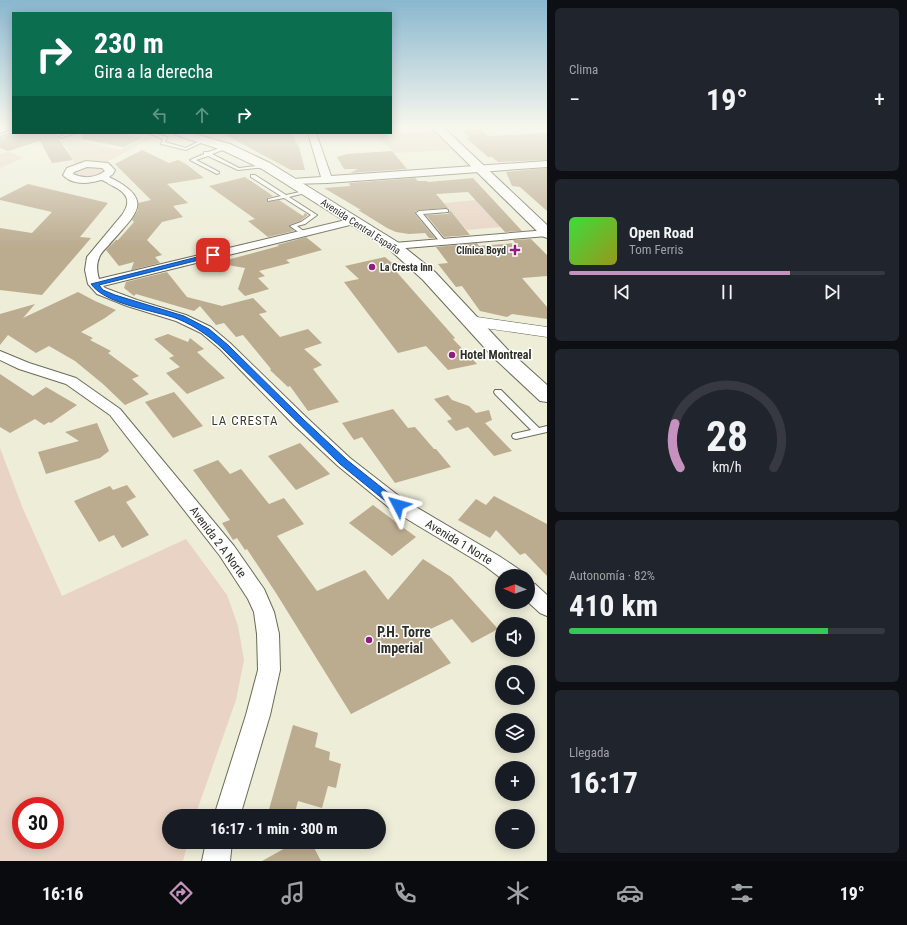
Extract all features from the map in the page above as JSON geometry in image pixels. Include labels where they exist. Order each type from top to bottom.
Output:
[{"type":"main road","name":"Avenida Central España","points":[[268,167],[394,246],[429,276],[505,358],[547,396]]},
{"type":"main road","points":[[479,169],[547,233]]},
{"type":"street","points":[[323,167],[327,180]]},
{"type":"street","points":[[293,182],[504,167]]},
{"type":"street","points":[[102,177],[120,186],[130,194],[132,208],[93,257],[90,270],[94,284],[354,221]]},
{"type":"street","points":[[394,246],[547,233]]},
{"type":"street","name":"Avenida 1 Norte","points":[[94,284],[100,291],[112,297],[181,318],[206,330],[225,346],[300,421],[344,462],[398,505],[502,569]]},
{"type":"street","points":[[470,321],[547,332]]},
{"type":"street","name":"Avenida 2 A Norte","points":[[0,355],[24,366],[71,381],[115,412],[227,551],[257,595],[264,612],[268,634],[268,670],[258,715],[229,809]]},
{"type":"street","points":[[535,597],[547,608]]},
{"type":"street","points":[[216,861],[217,849]]},
{"type":"lane","points":[[205,167],[217,173]]},
{"type":"lane","points":[[234,167],[238,169],[255,167]]},
{"type":"lane","points":[[252,176],[314,215],[303,223],[293,226],[303,233]]},
{"type":"lane","points":[[270,200],[307,191]]},
{"type":"lane","points":[[443,242],[419,213],[446,211]]},
{"type":"lane","points":[[498,392],[537,431]]},
{"type":"lane","points":[[516,436],[547,428]]},
{"type":"shaded area","points":[[81,167],[102,167],[107,171],[93,178],[74,176],[72,172]]},
{"type":"shaded area","points":[[476,200],[501,227],[467,230],[444,203]]},
{"type":"shaded area","points":[[0,448],[23,509],[62,596],[186,539],[227,595],[238,626],[244,660],[236,700],[197,809],[162,809],[162,849],[186,849],[183,861],[0,861]]},
{"type":"building","points":[[118,167],[190,167],[204,178],[167,184],[188,203],[173,206],[183,217],[162,222],[147,240],[162,255],[155,257],[160,263],[131,270],[134,262],[119,266],[106,250],[116,240],[118,240],[134,222],[132,220],[138,210],[138,203],[151,200]]},
{"type":"building","points":[[286,167],[304,167],[305,170],[291,170]]},
{"type":"building","points":[[343,167],[405,167],[407,169],[350,173],[358,169],[344,169]]},
{"type":"building","points":[[547,168],[547,211],[520,187],[512,186],[506,172]]},
{"type":"building","points":[[245,177],[273,196],[267,198],[267,202],[279,200],[303,216],[305,213],[308,215],[300,221],[289,225],[294,231],[268,237],[248,221],[255,219],[209,186]]},
{"type":"building","points":[[415,178],[418,181],[428,182],[473,178],[522,231],[505,232],[468,192],[436,194],[448,208],[419,210],[415,212],[415,214],[435,238],[429,238],[425,233],[409,234],[396,232],[387,228],[358,210],[361,210],[324,188],[350,186],[349,183]]},
{"type":"building","points":[[28,184],[108,203],[80,237],[91,238],[42,295],[0,290],[0,228],[32,233],[52,212],[0,200],[0,198]]},
{"type":"building","points":[[450,210],[470,235],[444,237],[426,215],[448,214]]},
{"type":"building","points":[[306,237],[322,250],[286,260],[290,263],[259,271],[265,276],[258,278],[269,289],[245,296],[238,289],[245,268],[216,263],[279,246],[277,245]]},
{"type":"building","points":[[531,239],[547,255],[547,276],[522,278],[547,307],[547,319],[512,314],[507,317],[480,311],[462,286],[456,287],[438,264],[448,263],[436,247],[477,243],[479,246],[515,243],[513,240]]},
{"type":"building","points":[[385,257],[398,268],[394,269],[455,338],[453,339],[477,364],[448,370],[426,346],[398,353],[344,282],[359,279],[345,266]]},
{"type":"building","points":[[167,272],[187,297],[222,306],[253,298],[267,312],[259,314],[280,337],[308,329],[322,343],[304,349],[322,365],[313,369],[339,402],[308,411],[290,386],[288,387],[270,370],[271,369],[243,335],[236,337],[224,323],[216,325],[200,306],[194,311],[136,294],[134,296],[124,288],[126,282]]},
{"type":"building","points":[[78,292],[116,310],[81,332],[93,338],[90,340],[111,351],[108,353],[139,376],[132,379],[149,394],[125,405],[103,384],[75,361],[49,346],[36,353],[8,335],[0,345],[0,314],[35,304],[23,318]]},
{"type":"building","points":[[168,334],[188,342],[190,338],[204,349],[197,352],[225,378],[187,394],[166,373],[180,367],[169,358],[174,356],[154,339]]},
{"type":"building","points":[[0,374],[33,396],[46,387],[77,405],[51,423],[49,422],[44,425],[35,419],[10,433],[0,427]]},
{"type":"building","points":[[174,392],[203,426],[173,438],[145,402]]},
{"type":"building","points":[[448,395],[452,400],[469,406],[476,413],[489,410],[492,420],[485,423],[512,451],[494,456],[468,427],[456,431],[447,421],[452,419],[434,399]]},
{"type":"building","points":[[393,409],[408,428],[415,427],[451,467],[395,483],[362,437],[354,440],[342,423]]},
{"type":"building","points":[[97,423],[109,451],[100,458],[46,474],[38,452],[79,441],[65,432]]},
{"type":"building","points":[[300,443],[330,474],[296,490],[268,456]]},
{"type":"building","points":[[218,460],[230,474],[241,469],[269,504],[284,498],[304,524],[277,536],[317,591],[365,570],[388,600],[423,559],[451,577],[495,626],[495,631],[472,643],[452,619],[426,631],[451,663],[351,714],[247,549],[245,550],[237,538],[233,540],[222,523],[230,520],[193,470]]},
{"type":"building","points":[[127,485],[136,497],[126,502],[149,535],[122,548],[114,535],[99,542],[74,501],[110,486],[113,490]]},
{"type":"building","points":[[494,496],[547,524],[547,576],[525,553],[520,555],[496,530],[490,538],[458,520],[476,499],[486,505]]},
{"type":"building","points":[[373,505],[416,537],[392,556],[349,523]]},
{"type":"building","points":[[293,725],[318,733],[315,747],[330,752],[329,760],[341,764],[336,788],[328,786],[322,808],[298,801],[296,809],[269,809]]},
{"type":"building","points":[[283,849],[315,849],[321,861],[262,861]]},
{"type":"place","name":"Clínica Boyd","points":[[515,250]]},
{"type":"place","name":"La Cresta Inn","points":[[372,267]]},
{"type":"place","name":"Hotel Montreal","points":[[452,355]]},
{"type":"place","name":"P.H. Torre Imperial","points":[[369,640]]},
{"type":"district","name":"LA CRESTA","points":[[245,420]]},
{"type":"route","points":[[213,255],[94,284],[100,291],[112,297],[181,318],[206,330],[225,346],[300,421],[344,462],[398,505]]}]
